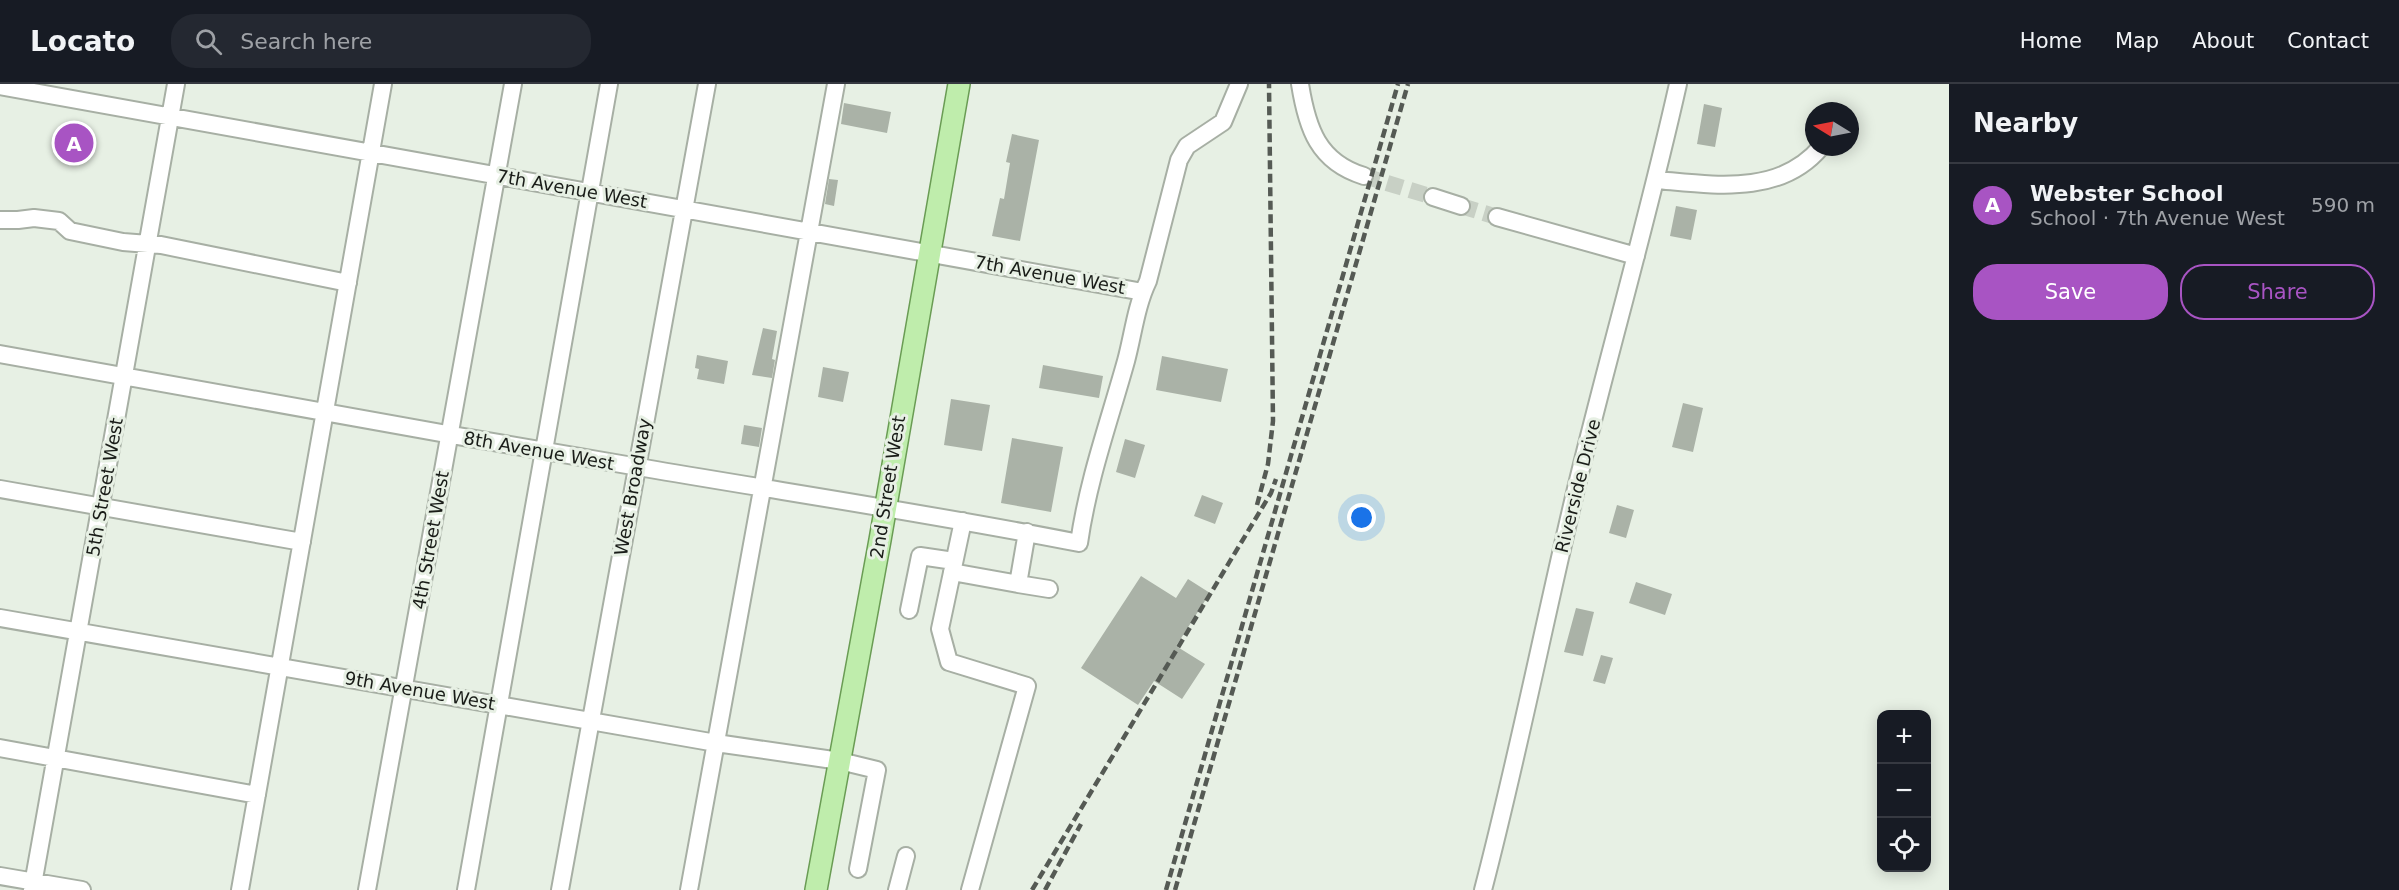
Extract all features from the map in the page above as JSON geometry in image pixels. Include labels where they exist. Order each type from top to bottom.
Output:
[{"type":"main road","name":"2nd Street West","points":[[816,890],[958,84]]},
{"type":"street","name":"5th Street West","points":[[33,886],[177,84]]},
{"type":"street","points":[[240,890],[383,84]]},
{"type":"street","name":"4th Street West","points":[[367,890],[513,84]]},
{"type":"street","points":[[466,890],[542,451],[609,84]]},
{"type":"street","name":"West Broadway","points":[[560,890],[707,84]]},
{"type":"street","points":[[689,890],[836,84]]},
{"type":"street","points":[[1143,292],[1148,281],[1179,160],[1187,146],[1223,122],[1239,84]]},
{"type":"street","points":[[1300,84],[1305,115],[1311,133],[1320,147],[1351,172],[1364,176]]},
{"type":"street","name":"Riverside Drive","points":[[1483,890],[1511,780],[1574,498],[1657,180],[1678,84]]},
{"type":"street","name":"7th Avenue West","points":[[0,86],[1143,292]]},
{"type":"street","points":[[1657,180],[1717,185],[1753,183],[1777,178],[1798,168],[1811,156]]},
{"type":"street","points":[[1433,197],[1461,206]]},
{"type":"street","points":[[1497,217],[1636,256]]},
{"type":"street","points":[[0,220],[34,218],[58,221],[70,231],[348,283]]},
{"type":"street","name":"8th Avenue West","points":[[0,354],[450,436],[762,489],[884,506],[1079,543],[1094,466],[1127,359],[1143,292]]},
{"type":"street","points":[[0,489],[302,542]]},
{"type":"street","points":[[963,521],[940,629],[949,662],[1027,686],[970,890]]},
{"type":"street","points":[[1018,584],[1028,532]]},
{"type":"street","points":[[909,610],[920,556],[1018,584],[1049,589]]},
{"type":"street","name":"9th Avenue West","points":[[0,618],[716,743],[840,761],[877,770],[858,869]]},
{"type":"street","points":[[0,748],[257,795]]},
{"type":"street","points":[[897,890],[906,856]]},
{"type":"street","points":[[0,876],[33,886],[82,890]]},
{"type":"building","points":[[844,103],[891,112],[887,133],[841,124]]},
{"type":"building","points":[[1704,104],[1722,108],[1715,147],[1697,144]]},
{"type":"building","points":[[1012,134],[1039,140],[1020,241],[992,236],[1000,198],[1004,199],[1010,163],[1006,162]]},
{"type":"building","points":[[829,179],[838,180],[834,206],[825,204]]},
{"type":"building","points":[[1676,206],[1697,210],[1691,240],[1670,236]]},
{"type":"building","points":[[763,328],[777,331],[772,359],[775,360],[772,378],[752,375]]},
{"type":"building","points":[[697,355],[728,361],[724,384],[697,379],[699,369],[695,368]]},
{"type":"building","points":[[1162,356],[1228,369],[1221,402],[1156,390]]},
{"type":"building","points":[[1043,365],[1103,376],[1099,398],[1039,388]]},
{"type":"building","points":[[823,367],[849,372],[843,402],[818,397]]},
{"type":"building","points":[[951,399],[990,405],[982,451],[944,445]]},
{"type":"building","points":[[1683,403],[1703,408],[1693,452],[1672,447]]},
{"type":"building","points":[[744,425],[762,428],[759,447],[741,444]]},
{"type":"building","points":[[1012,438],[1063,447],[1051,512],[1001,503]]},
{"type":"building","points":[[1125,439],[1145,445],[1135,478],[1116,472]]},
{"type":"building","points":[[1202,495],[1223,503],[1215,524],[1194,516]]},
{"type":"building","points":[[1617,505],[1634,510],[1626,538],[1609,533]]},
{"type":"building","points":[[1141,576],[1176,598],[1188,579],[1210,593],[1176,646],[1205,664],[1182,699],[1154,681],[1138,705],[1081,668]]},
{"type":"building","points":[[1636,582],[1672,594],[1665,615],[1629,603]]},
{"type":"building","points":[[1576,608],[1594,612],[1583,656],[1564,652]]},
{"type":"building","points":[[1601,655],[1613,658],[1605,684],[1593,681]]},
{"type":"tunnel","points":[[1364,176],[1433,197]]},
{"type":"tunnel","points":[[1461,206],[1497,217]]},
{"type":"railway","points":[[1257,505],[1268,464],[1273,421],[1269,84]]},
{"type":"railway","points":[[1166,890],[1398,84]]},
{"type":"railway","points":[[1175,890],[1408,84]]},
{"type":"railway","points":[[1032,890],[1271,493],[1276,479]]},
{"type":"railway","points":[[1045,890],[1081,824]]},
{"type":"place","name":"Webster School","points":[[74,143]]}]
